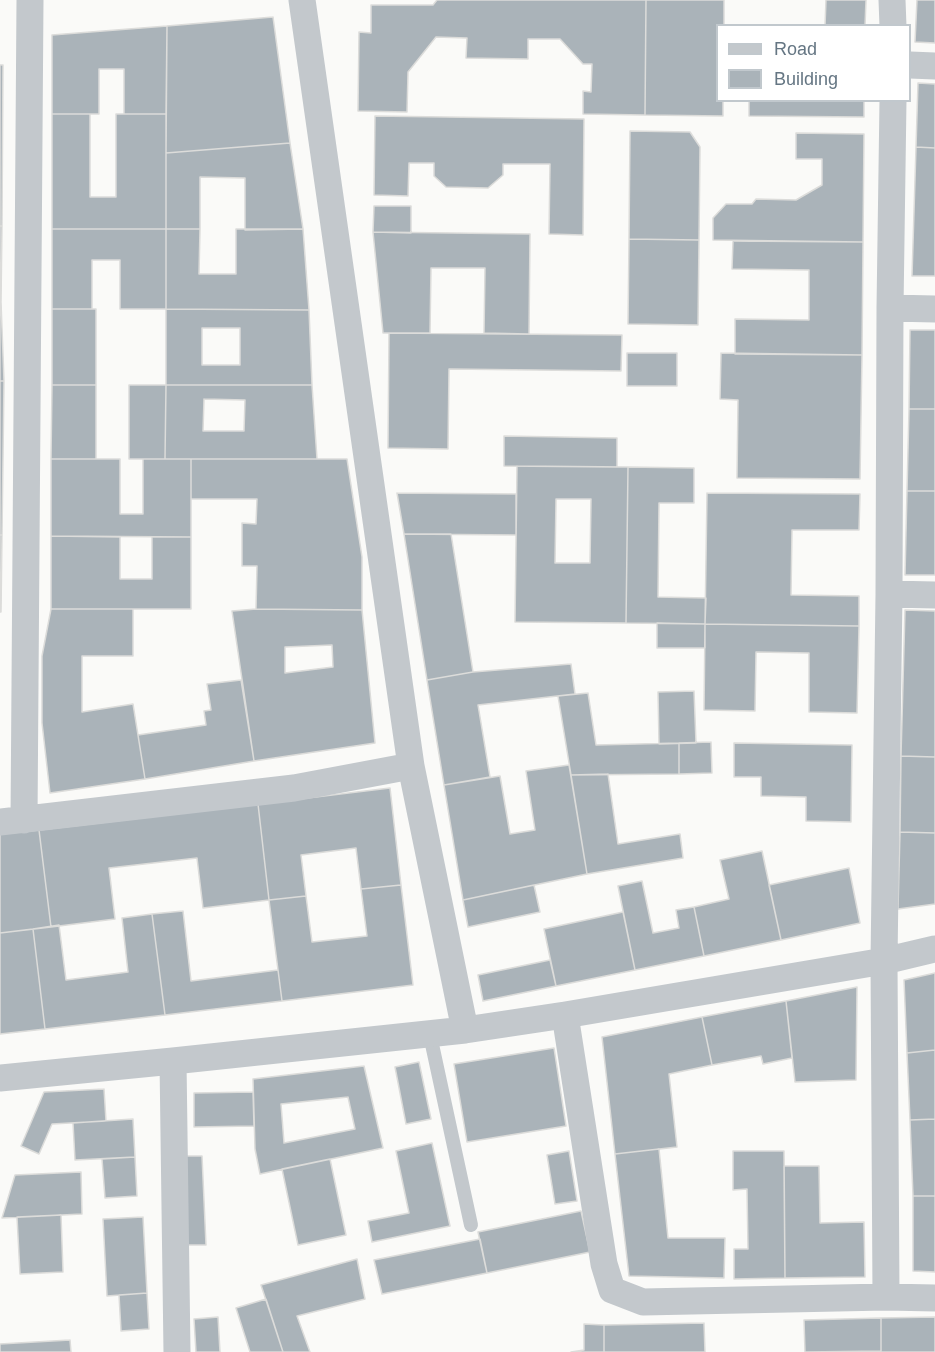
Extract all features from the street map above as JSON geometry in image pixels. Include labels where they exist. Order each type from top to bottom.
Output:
[{"type":"street","points":[[30,0],[12,821],[294,788],[411,766]]},
{"type":"street","points":[[302,0],[411,766],[465,1030]]},
{"type":"street","points":[[892,0],[893,24]]},
{"type":"street","points":[[911,65],[935,66]]},
{"type":"street","points":[[886,1297],[884,962],[893,102]]},
{"type":"street","points":[[890,308],[935,309]]},
{"type":"street","points":[[889,594],[935,595]]},
{"type":"street","points":[[0,1078],[430,1035],[884,962],[935,949]]},
{"type":"street","points":[[565,1015],[604,1264],[612,1290],[643,1302],[935,1298]]},
{"type":"street","points":[[173,1061],[177,1352]]},
{"type":"lane","points":[[430,1035],[471,1226]]},
{"type":"building","points":[[437,0],[646,0],[645,115],[583,114],[583,91],[591,92],[592,64],[583,64],[560,39],[528,39],[528,59],[466,58],[467,38],[436,37],[408,72],[407,112],[358,111],[359,32],[371,33],[371,5],[433,5]]},
{"type":"building","points":[[646,0],[724,0],[724,24],[716,24],[716,102],[723,102],[723,116],[645,115]]},
{"type":"building","points":[[826,0],[866,0],[865,24],[825,24]]},
{"type":"building","points":[[917,0],[935,0],[935,43],[915,42]]},
{"type":"building","points":[[273,17],[290,143],[166,153],[167,26]]},
{"type":"building","points":[[167,26],[166,114],[124,114],[124,69],[99,69],[99,114],[52,114],[52,35]]},
{"type":"building","points":[[0,65],[3,65],[2,226],[0,226]]},
{"type":"building","points":[[918,83],[935,84],[935,148],[916,147]]},
{"type":"building","points":[[749,102],[864,102],[864,117],[749,116]]},
{"type":"building","points":[[52,114],[90,114],[90,197],[116,197],[116,114],[166,114],[166,229],[52,229]]},
{"type":"building","points":[[375,116],[584,119],[583,235],[549,234],[550,164],[503,164],[503,175],[488,188],[446,187],[434,176],[434,163],[409,163],[408,196],[374,195]]},
{"type":"building","points":[[630,131],[690,132],[700,147],[699,240],[629,239]]},
{"type":"building","points":[[796,133],[864,134],[863,242],[713,240],[713,218],[726,204],[752,204],[756,199],[796,200],[822,185],[822,159],[796,159]]},
{"type":"building","points":[[290,143],[303,229],[245,230],[245,178],[200,177],[200,229],[166,229],[166,153]]},
{"type":"building","points":[[916,147],[935,148],[935,276],[912,276]]},
{"type":"building","points":[[374,206],[411,206],[411,233],[373,232]]},
{"type":"building","points":[[0,226],[2,226],[1,302],[0,302]]},
{"type":"building","points":[[52,229],[166,229],[166,309],[120,309],[120,260],[92,260],[92,309],[52,309]]},
{"type":"building","points":[[166,229],[200,229],[199,274],[236,274],[236,229],[303,229],[309,310],[166,309]]},
{"type":"building","points":[[373,232],[530,234],[529,334],[484,333],[485,268],[431,268],[430,333],[383,333]]},
{"type":"building","points":[[629,239],[699,240],[698,325],[628,324]]},
{"type":"building","points":[[733,241],[863,242],[862,355],[735,354],[735,319],[809,320],[809,270],[732,269]]},
{"type":"building","points":[[1,302],[4,381],[0,381]]},
{"type":"building","points":[[52,309],[96,309],[96,385],[52,385]]},
{"type":"building","points":[[166,309],[309,310],[312,385],[166,385]],"holes":[[[202,328],[240,328],[240,365],[202,365]]]},
{"type":"building","points":[[910,330],[935,330],[935,409],[909,409]]},
{"type":"building","points":[[389,333],[622,335],[621,371],[449,369],[448,449],[388,448]]},
{"type":"building","points":[[627,353],[677,353],[677,386],[627,386]]},
{"type":"building","points":[[721,353],[862,355],[860,479],[737,478],[738,400],[720,399]]},
{"type":"building","points":[[0,381],[4,381],[2,535],[0,535]]},
{"type":"building","points":[[52,385],[96,385],[96,459],[51,459]]},
{"type":"building","points":[[129,385],[166,385],[165,459],[129,459]]},
{"type":"building","points":[[166,385],[312,385],[317,459],[165,459]],"holes":[[[204,399],[245,400],[244,431],[203,431]]]},
{"type":"building","points":[[909,409],[935,409],[935,491],[907,491]]},
{"type":"building","points":[[504,436],[617,438],[617,467],[504,466]]},
{"type":"building","points":[[51,459],[120,459],[120,514],[143,514],[143,459],[191,459],[191,537],[51,536]]},
{"type":"building","points":[[191,459],[347,459],[362,557],[362,610],[256,609],[257,566],[242,566],[242,523],[256,524],[257,499],[191,499]]},
{"type":"building","points":[[517,466],[628,467],[626,623],[515,622]],"holes":[[[556,499],[591,499],[590,563],[555,563]]]},
{"type":"building","points":[[628,467],[694,468],[694,503],[659,503],[658,597],[706,598],[705,624],[626,623]]},
{"type":"building","points":[[907,491],[935,491],[935,575],[905,575]]},
{"type":"building","points":[[397,493],[516,494],[516,535],[404,534]]},
{"type":"building","points":[[707,493],[860,494],[859,530],[792,530],[791,595],[859,596],[859,626],[705,624]]},
{"type":"building","points":[[404,534],[451,534],[473,672],[427,680]]},
{"type":"building","points":[[0,535],[2,535],[1,612],[0,612]]},
{"type":"building","points":[[51,536],[120,537],[120,579],[152,579],[152,537],[191,537],[191,609],[51,609]]},
{"type":"building","points":[[51,609],[133,609],[133,656],[82,656],[82,712],[133,704],[145,779],[50,793],[42,723],[42,656]]},
{"type":"building","points":[[256,609],[362,610],[375,743],[254,761],[232,611]],"holes":[[[332,645],[333,667],[285,673],[285,647]]]},
{"type":"building","points":[[905,610],[935,611],[935,757],[901,756]]},
{"type":"building","points":[[657,623],[705,624],[705,648],[657,648]]},
{"type":"building","points":[[705,624],[859,626],[857,713],[809,712],[809,653],[756,652],[755,711],[704,710]]},
{"type":"building","points":[[571,664],[575,694],[478,705],[490,777],[444,785],[427,680],[473,672]]},
{"type":"building","points":[[241,680],[254,761],[145,779],[138,735],[206,725],[204,711],[211,710],[207,684]]},
{"type":"building","points":[[694,691],[696,743],[659,744],[658,692]]},
{"type":"building","points":[[588,693],[596,745],[679,743],[679,774],[571,775],[558,696]]},
{"type":"building","points":[[711,742],[712,773],[679,774],[679,743]]},
{"type":"building","points":[[734,743],[852,745],[851,822],[806,821],[806,797],[761,796],[761,777],[734,777]]},
{"type":"building","points":[[901,756],[935,757],[935,833],[900,832]]},
{"type":"building","points":[[569,765],[587,874],[463,900],[444,785],[500,776],[510,834],[535,830],[526,771]]},
{"type":"building","points":[[608,774],[618,844],[680,834],[683,858],[587,874],[571,775]]},
{"type":"building","points":[[390,788],[401,885],[361,889],[356,848],[301,855],[306,896],[269,900],[258,804]]},
{"type":"building","points":[[258,804],[269,900],[203,908],[197,858],[109,868],[115,919],[51,927],[39,830]]},
{"type":"building","points":[[39,830],[51,927],[0,933],[0,834]]},
{"type":"building","points":[[900,832],[935,833],[935,904],[898,909]]},
{"type":"building","points":[[762,851],[781,940],[704,956],[694,907],[729,899],[720,860]]},
{"type":"building","points":[[849,868],[860,923],[781,940],[769,885]]},
{"type":"building","points":[[642,881],[653,933],[679,928],[676,910],[694,907],[704,956],[635,970],[618,886]]},
{"type":"building","points":[[401,885],[413,985],[282,1001],[269,900],[306,896],[312,942],[367,936],[361,889]]},
{"type":"building","points":[[534,885],[540,912],[468,927],[463,900]]},
{"type":"building","points":[[183,911],[191,981],[278,970],[282,1001],[165,1015],[152,914]]},
{"type":"building","points":[[623,912],[635,970],[556,986],[544,929]]},
{"type":"building","points":[[152,914],[165,1015],[45,1029],[33,929],[59,925],[66,980],[128,972],[122,918]]},
{"type":"building","points":[[33,929],[45,1029],[0,1034],[0,933]]},
{"type":"building","points":[[550,960],[556,986],[483,1001],[478,975]]},
{"type":"building","points":[[935,973],[935,1050],[907,1053],[904,980]]},
{"type":"building","points":[[857,987],[856,1080],[795,1082],[786,1001]]},
{"type":"building","points":[[786,1001],[792,1058],[763,1064],[761,1056],[712,1065],[702,1017]]},
{"type":"building","points":[[702,1017],[712,1065],[669,1074],[677,1147],[615,1154],[602,1037]]},
{"type":"building","points":[[554,1048],[566,1126],[467,1142],[454,1064]]},
{"type":"building","points":[[935,1050],[935,1119],[910,1120],[907,1053]]},
{"type":"building","points":[[419,1062],[431,1119],[406,1124],[395,1067]]},
{"type":"building","points":[[364,1066],[383,1148],[260,1174],[255,1149],[253,1079]],"holes":[[[348,1097],[355,1129],[284,1143],[281,1104]]]},
{"type":"building","points":[[104,1089],[106,1121],[52,1124],[39,1154],[21,1146],[44,1092]]},
{"type":"building","points":[[253,1092],[254,1126],[194,1127],[194,1093]]},
{"type":"building","points":[[133,1119],[135,1157],[75,1160],[73,1123]]},
{"type":"building","points":[[935,1119],[935,1196],[913,1196],[910,1120]]},
{"type":"building","points":[[432,1143],[450,1226],[372,1242],[368,1221],[409,1213],[396,1151]]},
{"type":"building","points":[[659,1149],[668,1238],[725,1238],[724,1278],[629,1276],[615,1154]]},
{"type":"building","points":[[569,1151],[577,1201],[555,1204],[547,1155]]},
{"type":"building","points":[[733,1151],[784,1151],[785,1278],[734,1279],[734,1249],[748,1249],[747,1189],[733,1190]]},
{"type":"building","points":[[182,1156],[202,1156],[206,1245],[187,1245]]},
{"type":"building","points":[[135,1157],[137,1196],[105,1198],[102,1159]]},
{"type":"building","points":[[330,1159],[346,1235],[298,1245],[282,1169]]},
{"type":"building","points":[[784,1166],[819,1166],[820,1223],[864,1222],[865,1277],[785,1278]]},
{"type":"building","points":[[81,1172],[82,1214],[2,1218],[15,1175]]},
{"type":"building","points":[[913,1196],[935,1196],[935,1272],[913,1271]]},
{"type":"building","points":[[581,1211],[590,1252],[487,1273],[478,1232]]},
{"type":"building","points":[[61,1215],[63,1272],[20,1274],[17,1217]]},
{"type":"building","points":[[143,1217],[147,1293],[107,1296],[103,1219]]},
{"type":"building","points":[[480,1239],[487,1273],[382,1294],[374,1260]]},
{"type":"building","points":[[357,1259],[365,1299],[297,1316],[310,1352],[283,1352],[261,1285]]},
{"type":"building","points":[[147,1293],[149,1329],[121,1331],[119,1295]]},
{"type":"building","points":[[266,1299],[283,1352],[250,1352],[236,1308]]},
{"type":"building","points":[[218,1317],[220,1352],[196,1352],[194,1319]]},
{"type":"building","points":[[935,1317],[935,1352],[881,1352],[881,1318]]},
{"type":"building","points":[[881,1318],[881,1351],[805,1352],[804,1320]]},
{"type":"building","points":[[704,1323],[705,1352],[604,1352],[604,1325]]},
{"type":"building","points":[[584,1324],[604,1325],[604,1352],[571,1352],[584,1350]]},
{"type":"building","points":[[70,1340],[71,1352],[0,1352],[0,1344]]}]
